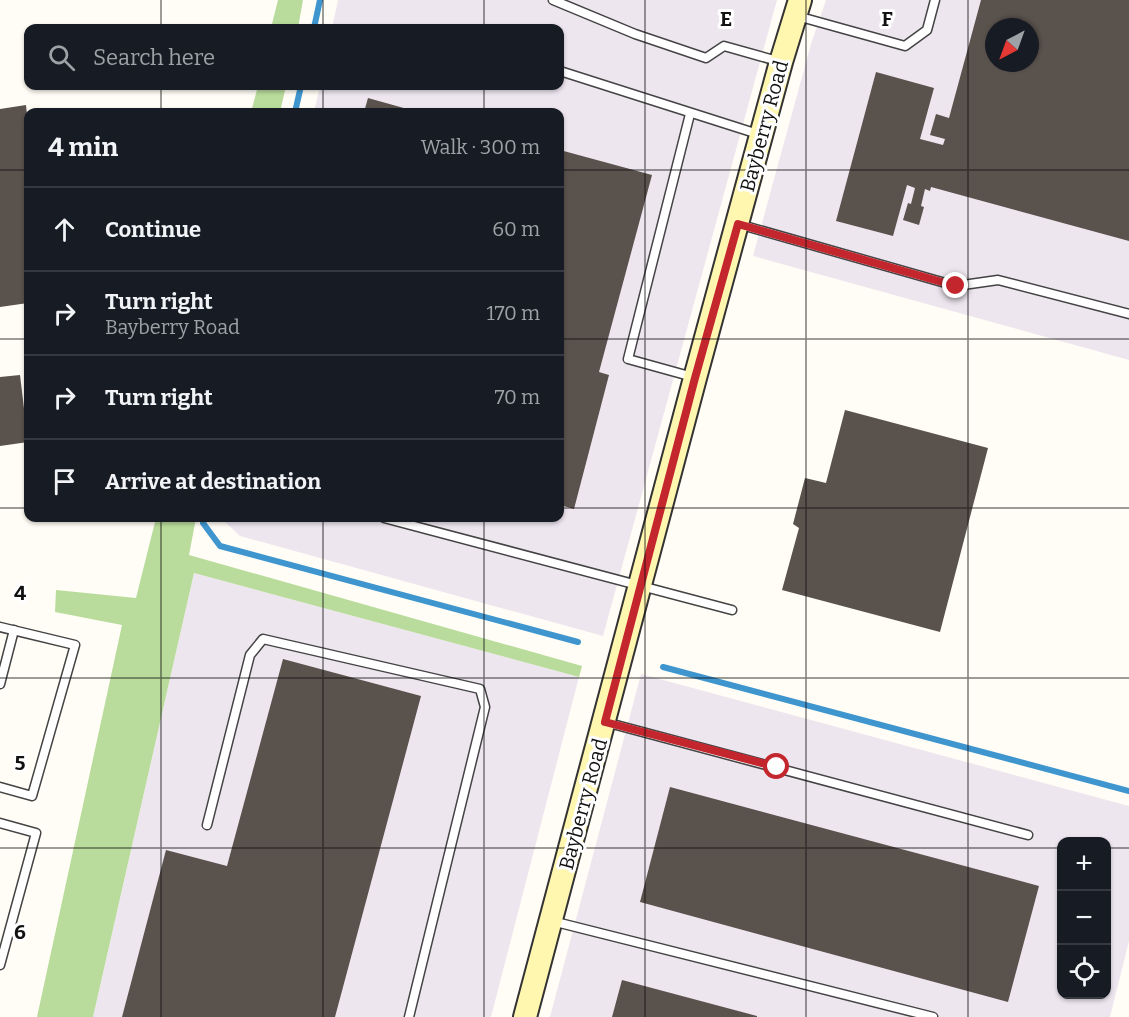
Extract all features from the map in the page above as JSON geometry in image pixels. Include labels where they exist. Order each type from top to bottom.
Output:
[{"type":"street","name":"Bayberry Road","points":[[525,1017],[695,378],[797,8]]},
{"type":"lane","points":[[553,0],[635,34],[706,58],[724,46],[781,62]]},
{"type":"lane","points":[[797,8],[905,46],[927,30],[935,0]]},
{"type":"lane","points":[[564,72],[762,135]]},
{"type":"lane","points":[[690,114],[628,359],[695,378]]},
{"type":"lane","points":[[738,224],[956,286],[998,279],[1129,314]]},
{"type":"lane","points":[[399,522],[732,610]]},
{"type":"lane","points":[[0,627],[75,645],[32,796],[0,787]]},
{"type":"lane","points":[[0,684],[14,630]]},
{"type":"lane","points":[[207,825],[250,655],[263,639],[480,689],[485,707],[408,1017]]},
{"type":"lane","points":[[605,722],[1029,835]]},
{"type":"lane","points":[[0,823],[36,833],[0,965]]},
{"type":"lane","points":[[552,921],[933,1017]]},
{"type":"shaded area","points":[[338,0],[777,0],[603,636],[240,536],[226,523],[564,522],[564,108],[315,108],[319,90],[564,90],[564,24],[333,24]]},
{"type":"shaded area","points":[[826,0],[1129,0],[1129,360],[753,256],[811,44]]},
{"type":"shaded area","points":[[194,573],[579,677],[491,1017],[93,1017]]},
{"type":"shaded area","points":[[641,674],[1129,806],[1129,941],[1110,1017],[550,1017]]},
{"type":"green space","points":[[278,0],[303,0],[299,24],[272,24]]},
{"type":"green space","points":[[257,90],[285,90],[281,108],[252,108]]},
{"type":"green space","points":[[155,522],[195,522],[189,555],[582,666],[579,677],[194,573],[93,1017],[37,1017],[122,625],[55,612],[56,590],[136,598]]},
{"type":"building","points":[[981,0],[1129,0],[1129,241],[931,187],[930,191],[925,189],[921,206],[924,207],[919,225],[903,220],[908,203],[911,204],[915,188],[907,185],[893,236],[836,221],[876,72],[934,88],[920,139],[943,145],[945,139],[930,135],[936,114],[949,118]]},
{"type":"building","points":[[368,98],[404,108],[365,108]]},
{"type":"building","points":[[26,105],[26,108],[24,108],[24,304],[0,307],[0,109]]},
{"type":"building","points":[[564,151],[652,175],[599,372],[609,375],[574,509],[564,506]]},
{"type":"building","points":[[20,375],[24,408],[24,443],[0,446],[0,377]]},
{"type":"building","points":[[845,410],[988,448],[940,632],[782,590],[799,528],[793,524],[805,478],[826,483]]},
{"type":"building","points":[[283,659],[421,696],[335,1017],[122,1017],[166,850],[227,866]]},
{"type":"building","points":[[670,787],[1039,886],[1008,1002],[640,902]]},
{"type":"building","points":[[622,980],[757,1016],[757,1017],[612,1017]]},
{"type":"waterway","points":[[315,24],[320,0]]},
{"type":"waterway","points":[[296,108],[300,90]]},
{"type":"waterway","points":[[203,522],[220,546],[578,642]]},
{"type":"waterway","points":[[663,667],[1129,791]]},
{"type":"route","points":[[777,767],[605,722],[695,378],[738,224],[956,286]]}]
